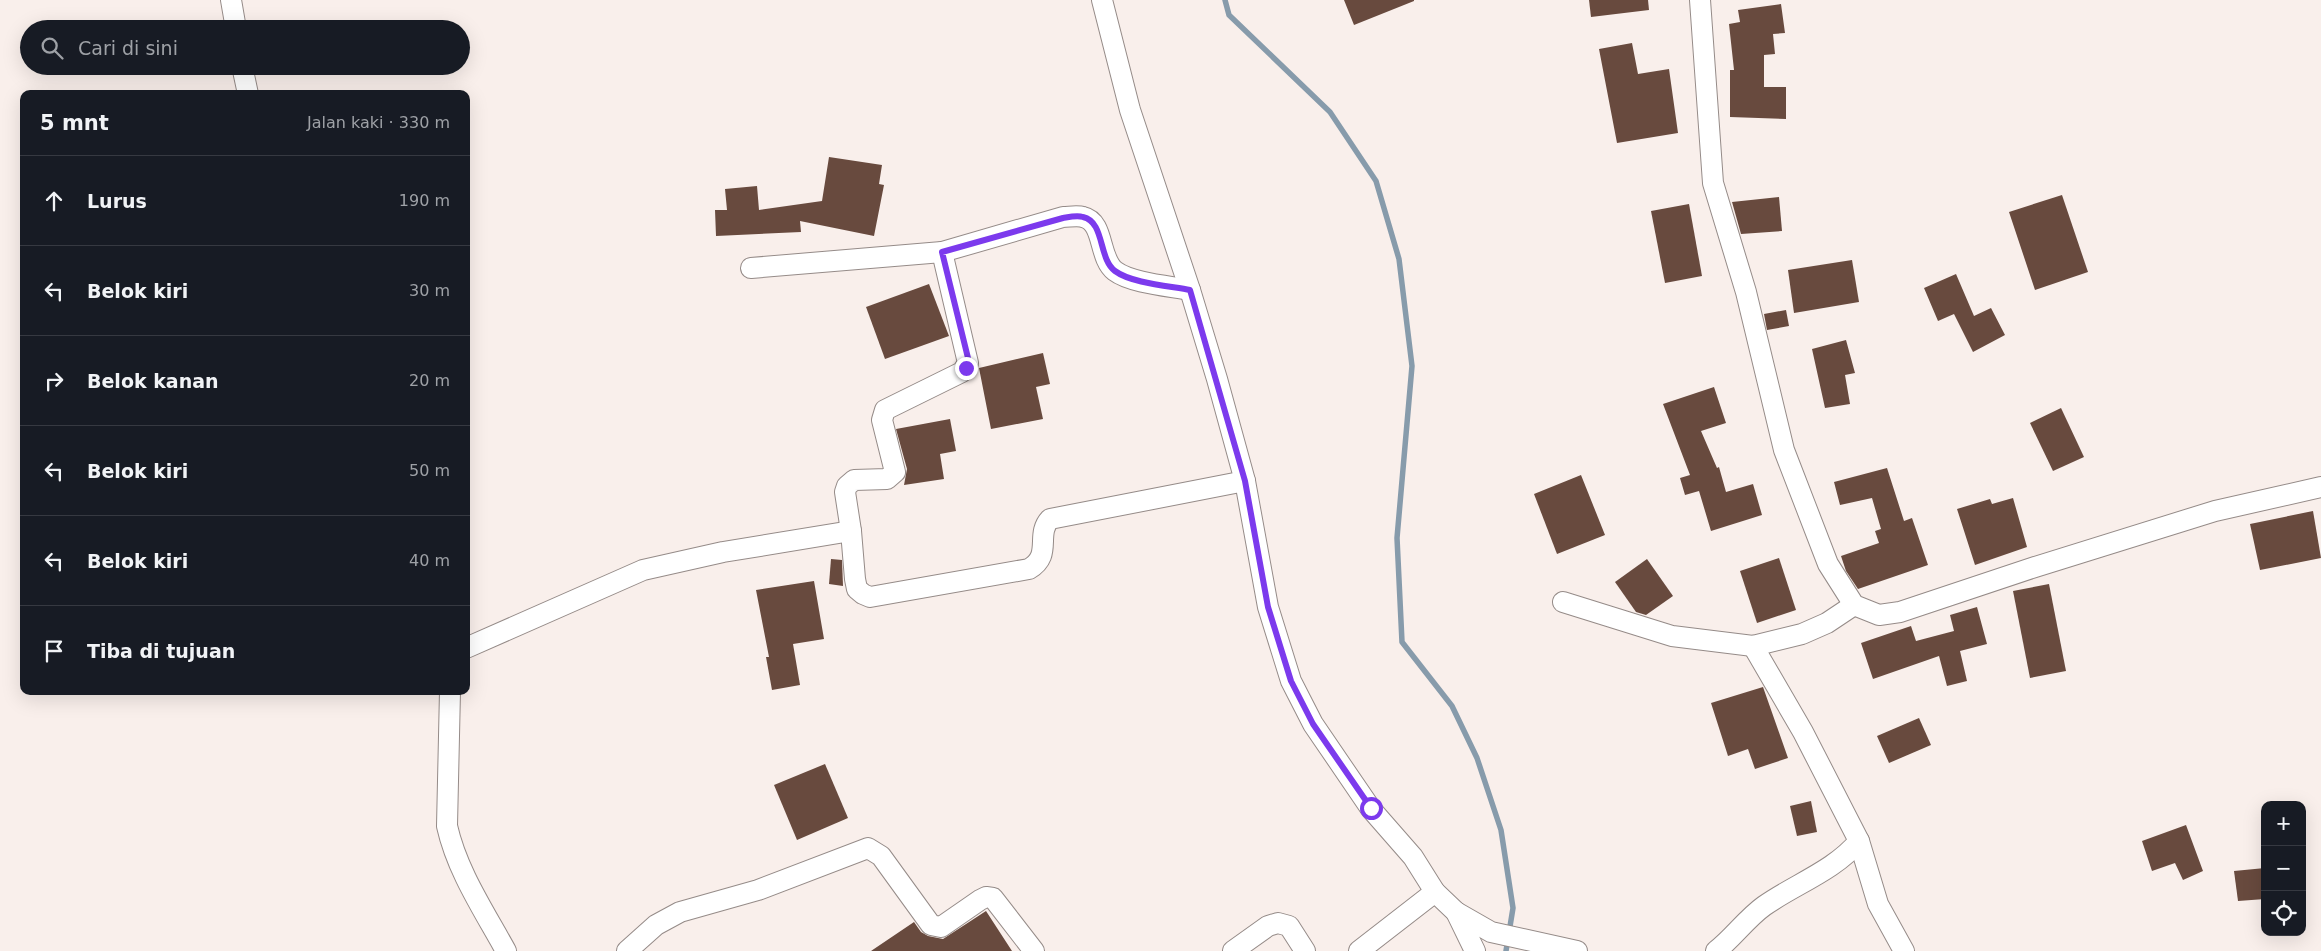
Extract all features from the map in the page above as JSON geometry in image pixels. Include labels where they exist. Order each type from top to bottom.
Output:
[{"type":"street","points":[[231,0],[234,20]]},
{"type":"street","points":[[1102,0],[1130,110],[1190,290],[1245,481],[1268,607],[1291,681],[1313,724],[1371,808],[1414,857],[1435,892],[1456,912],[1491,932],[1568,948]]},
{"type":"street","points":[[1700,0],[1713,183],[1746,292],[1784,450],[1828,564],[1854,605],[1879,615],[1900,612],[2035,567],[2215,511],[2321,487]]},
{"type":"street","points":[[244,75],[247,90]]},
{"type":"street","points":[[751,268],[942,252],[1063,218],[1083,217],[1095,224],[1105,258],[1112,270],[1124,277],[1190,290]]},
{"type":"street","points":[[942,252],[968,363],[962,372],[885,410],[882,420],[895,472],[887,479],[854,480],[847,486],[845,492],[857,588],[862,594],[870,597],[1029,569],[1043,555],[1044,528],[1050,519],[1054,517],[1143,502],[1245,481]]},
{"type":"street","points":[[470,646],[643,570],[723,552],[851,531]]},
{"type":"street","points":[[1563,602],[1672,636],[1753,646],[1802,634],[1826,623],[1854,605]]},
{"type":"street","points":[[1753,646],[1803,732],[1859,841],[1878,904],[1904,951]]},
{"type":"street","points":[[450,695],[447,826],[452,847],[459,864],[506,951]]},
{"type":"street","points":[[1716,951],[1764,906],[1832,866],[1850,853],[1859,841]]},
{"type":"street","points":[[626,951],[656,925],[680,912],[758,890],[868,848],[882,856],[931,925],[941,927],[980,900],[986,897],[993,898],[1034,951]]},
{"type":"street","points":[[1359,951],[1435,892]]},
{"type":"street","points":[[1456,912],[1476,951]]},
{"type":"street","points":[[1233,951],[1268,926],[1278,923],[1289,926],[1305,951]]},
{"type":"building","points":[[1344,0],[1414,0],[1414,1],[1354,25]]},
{"type":"building","points":[[1589,0],[1648,0],[1649,10],[1591,17]]},
{"type":"building","points":[[1781,4],[1785,33],[1773,34],[1775,54],[1764,55],[1764,87],[1786,87],[1786,119],[1730,117],[1730,70],[1734,70],[1729,24],[1740,22],[1738,10]]},
{"type":"building","points":[[1632,43],[1638,74],[1669,69],[1678,133],[1617,143],[1599,49]]},
{"type":"building","points":[[829,157],[882,165],[879,184],[884,185],[874,236],[800,221],[801,232],[716,236],[715,210],[727,210],[725,189],[757,186],[759,210],[822,201]]},
{"type":"building","points":[[2062,195],[2088,272],[2035,290],[2009,212]]},
{"type":"building","points":[[1779,197],[1782,231],[1741,234],[1732,202]]},
{"type":"building","points":[[1689,204],[1702,276],[1665,283],[1651,211]]},
{"type":"building","points":[[1852,260],[1859,302],[1794,313],[1788,270]]},
{"type":"building","points":[[1956,274],[1974,316],[1991,308],[2005,335],[1973,352],[1954,314],[1938,321],[1924,288]]},
{"type":"building","points":[[929,284],[949,336],[885,359],[866,307]]},
{"type":"building","points":[[1786,310],[1789,326],[1767,330],[1764,314]]},
{"type":"building","points":[[1846,340],[1855,373],[1845,375],[1850,404],[1825,408],[1812,349]]},
{"type":"building","points":[[1043,353],[1050,384],[1036,387],[1043,419],[991,429],[979,368]]},
{"type":"building","points":[[1714,387],[1726,423],[1701,431],[1717,468],[1719,467],[1726,492],[1753,484],[1762,515],[1711,531],[1699,491],[1685,495],[1680,478],[1690,475],[1663,404]]},
{"type":"building","points":[[2061,408],[2084,457],[2053,471],[2030,423]]},
{"type":"building","points":[[950,419],[956,451],[940,454],[944,479],[904,485],[907,469],[896,429]]},
{"type":"building","points":[[1887,468],[1904,521],[1912,518],[1928,565],[1858,589],[1846,571],[1841,556],[1879,543],[1875,531],[1881,529],[1872,498],[1840,505],[1834,482]]},
{"type":"building","points":[[1581,475],[1605,535],[1557,554],[1534,494]]},
{"type":"building","points":[[2013,498],[2027,547],[1975,565],[1957,509],[1990,499],[1992,504]]},
{"type":"building","points":[[2313,511],[2321,558],[2260,570],[2250,524]]},
{"type":"building","points":[[1779,558],[1796,610],[1757,623],[1740,571]]},
{"type":"building","points":[[831,559],[842,560],[843,586],[829,584]]},
{"type":"building","points":[[1647,559],[1673,596],[1646,615],[1636,612],[1615,582]]},
{"type":"building","points":[[814,581],[824,639],[793,644],[800,685],[772,690],[766,657],[769,657],[756,590]]},
{"type":"building","points":[[2049,584],[2066,671],[2030,678],[2013,591]]},
{"type":"building","points":[[1977,607],[1987,644],[1960,651],[1967,681],[1947,686],[1939,656],[1873,679],[1861,643],[1911,626],[1916,641],[1954,631],[1950,615]]},
{"type":"building","points":[[1763,687],[1788,758],[1755,769],[1748,749],[1728,756],[1711,703]]},
{"type":"building","points":[[1919,718],[1931,745],[1889,763],[1877,736]]},
{"type":"building","points":[[825,764],[848,818],[797,840],[774,785]]},
{"type":"building","points":[[1811,801],[1817,832],[1797,836],[1790,806]]},
{"type":"building","points":[[2186,825],[2203,871],[2183,880],[2175,863],[2152,871],[2142,841]]},
{"type":"building","points":[[2261,868],[2261,899],[2238,901],[2234,871]]},
{"type":"building","points":[[986,911],[1012,951],[871,951],[914,922],[921,932],[928,936],[943,939]]},
{"type":"waterway","points":[[1225,0],[1229,15],[1330,112],[1376,181],[1399,259],[1412,366],[1397,538],[1402,642],[1452,706],[1477,758],[1501,830],[1513,908],[1506,951]]},
{"type":"route","points":[[966,368],[968,358],[961,336],[942,252],[1063,218],[1083,217],[1095,224],[1105,258],[1112,270],[1124,277],[1190,290],[1245,481],[1268,607],[1291,681],[1313,724],[1371,808]]}]
